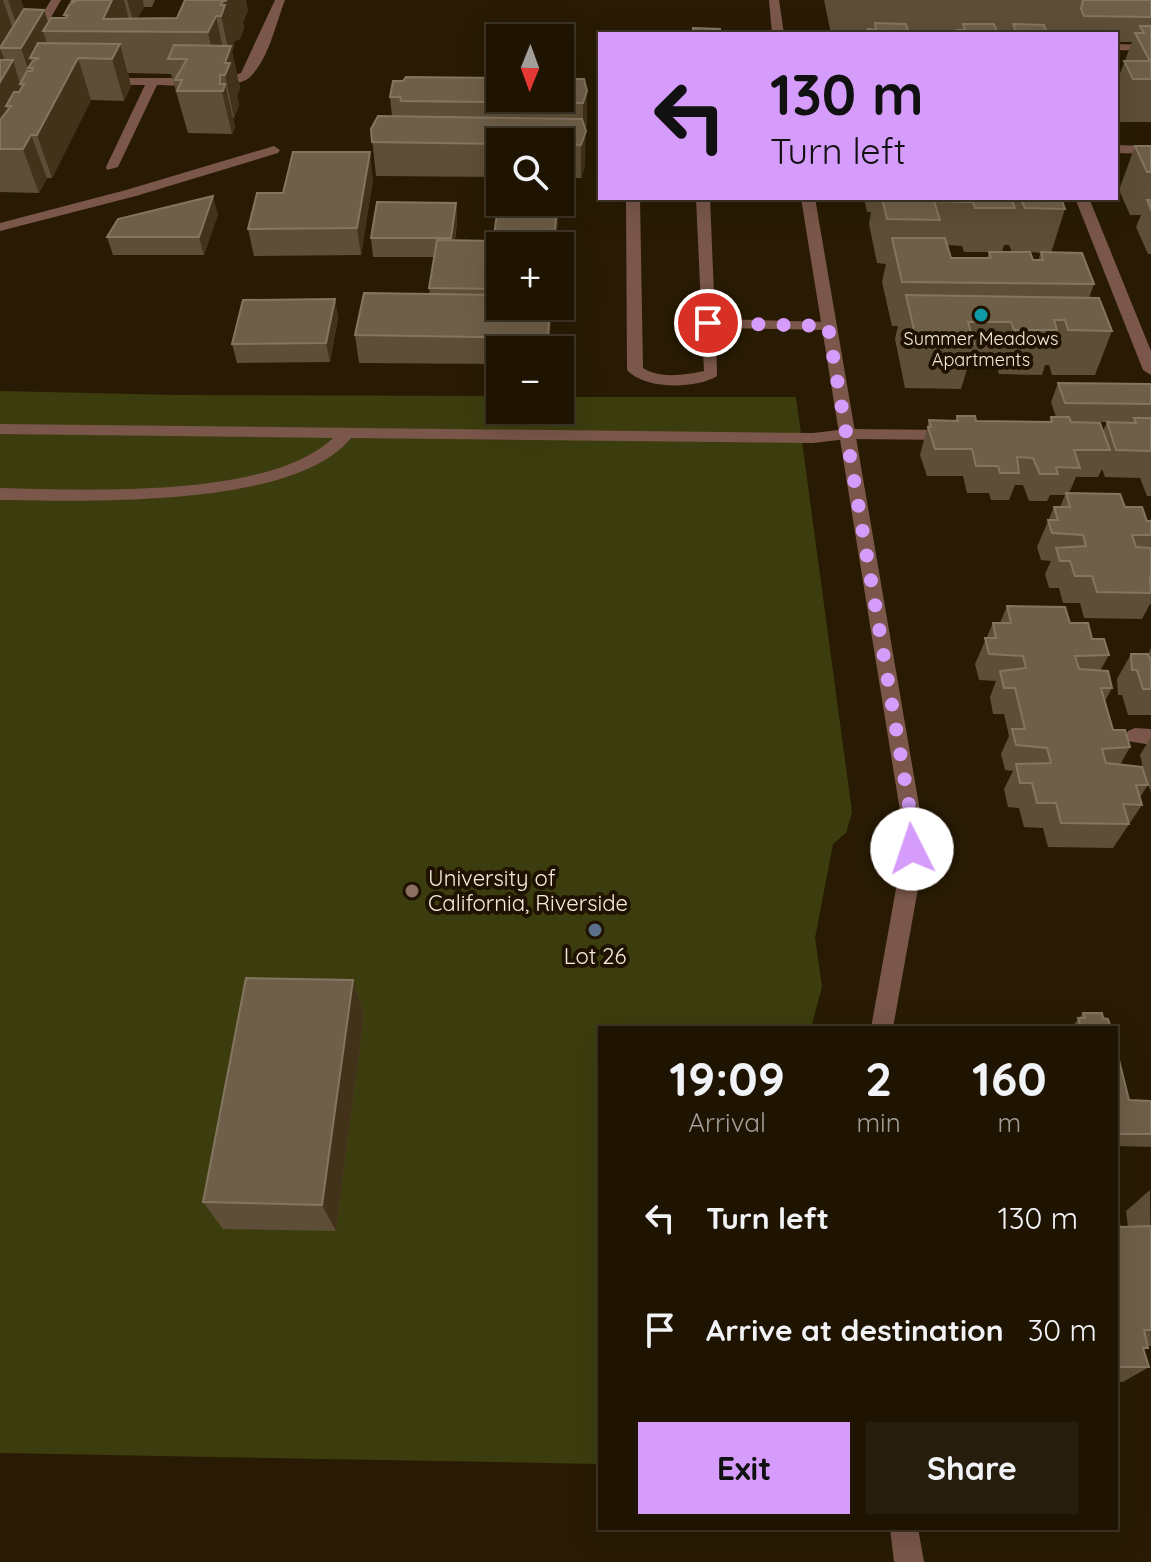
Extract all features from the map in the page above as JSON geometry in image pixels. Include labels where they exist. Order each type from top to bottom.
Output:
[{"type":"street","points":[[24,54],[56,0]]},
{"type":"street","points":[[83,81],[229,82],[246,75],[280,0]]},
{"type":"street","points":[[774,0],[778,32]]},
{"type":"street","points":[[1118,47],[1151,48]]},
{"type":"street","points":[[112,167],[153,81]]},
{"type":"street","points":[[1118,149],[1151,150]]},
{"type":"street","points":[[0,227],[131,193],[274,150]]},
{"type":"street","points":[[633,200],[635,370],[640,376],[649,378],[705,377],[712,373],[703,200]]},
{"type":"street","points":[[808,200],[912,823],[910,872],[882,1026]]},
{"type":"street","points":[[1083,200],[1151,370]]},
{"type":"street","points":[[708,323],[828,326]]},
{"type":"street","points":[[0,429],[813,438],[847,434],[975,435]]},
{"type":"street","points":[[0,494],[152,496],[208,491],[314,462],[335,449],[346,433]]},
{"type":"street","points":[[904,1530],[909,1562]]},
{"type":"shaded area","name":"University of California, Riverside","points":[[0,391],[486,396],[486,424],[574,424],[574,397],[796,397],[852,812],[846,833],[833,844],[815,938],[822,987],[812,1026],[598,1026],[598,1464],[0,1453]]},
{"type":"building","points":[[73,0],[112,0],[103,19],[177,18],[185,0],[227,0],[222,2],[221,5],[225,5],[221,16],[216,16],[208,32],[43,31],[51,18],[66,18],[68,15],[64,15],[70,4],[76,1]]},
{"type":"building","points":[[1083,0],[1151,0],[1151,17],[1084,16],[1081,9]]},
{"type":"building","points":[[24,9],[44,10],[21,48],[0,48]]},
{"type":"building","points":[[875,23],[906,24],[908,32],[869,32],[868,29],[876,30]]},
{"type":"building","points":[[963,24],[994,24],[997,32],[957,30],[965,30]]},
{"type":"building","points":[[1013,24],[1044,25],[1046,31],[1055,32],[1016,32]]},
{"type":"building","points":[[1140,26],[1151,26],[1151,79],[1133,79],[1124,61],[1150,61],[1135,33],[1144,33]]},
{"type":"building","points":[[693,28],[720,29],[720,32],[693,32]]},
{"type":"building","points":[[38,43],[120,44],[112,59],[78,58],[37,135],[31,135],[23,149],[0,149],[0,120],[11,106],[6,106],[14,92],[19,92],[24,84],[20,84],[27,71],[33,68],[28,68],[39,58],[30,58]]},
{"type":"building","points":[[174,45],[231,46],[225,63],[230,63],[225,75],[220,75],[220,84],[225,84],[223,91],[177,91],[182,80],[175,80],[187,59],[168,59]]},
{"type":"building","points":[[0,60],[13,60],[0,82]]},
{"type":"building","points":[[406,77],[486,78],[486,102],[401,101],[400,97],[390,97],[393,81],[403,81]]},
{"type":"building","points":[[574,79],[584,79],[587,91],[583,103],[574,103]]},
{"type":"building","points":[[378,116],[582,119],[586,131],[581,145],[574,145],[574,128],[486,128],[486,144],[372,142],[371,129]]},
{"type":"building","points":[[1135,146],[1151,146],[1151,172],[1147,172]]},
{"type":"building","points":[[293,152],[370,152],[357,228],[248,229],[257,193],[283,193]]},
{"type":"building","points":[[213,196],[199,237],[107,237],[118,219]]},
{"type":"building","points":[[882,200],[1062,200],[1065,209],[1025,208],[1022,201],[1012,201],[1015,208],[975,208],[973,202],[934,201],[940,220],[887,219]]},
{"type":"building","points":[[377,202],[456,203],[451,238],[371,238]]},
{"type":"building","points":[[497,216],[556,216],[554,232],[494,232]]},
{"type":"building","points":[[892,238],[945,238],[951,258],[991,258],[989,252],[1030,252],[1033,260],[1043,260],[1041,252],[1082,253],[1094,284],[902,282]]},
{"type":"building","points":[[437,240],[486,241],[486,289],[429,288]]},
{"type":"building","points":[[364,293],[486,295],[486,320],[549,320],[548,336],[355,335]]},
{"type":"building","name":"Summer Meadows Apartments","points":[[906,295],[1099,298],[1112,331],[1068,330],[1065,320],[1054,320],[1057,330],[1014,330],[1011,322],[968,322],[974,344],[917,343]]},
{"type":"building","points":[[335,299],[326,343],[232,344],[243,300]]},
{"type":"building","points":[[1058,383],[1151,384],[1151,404],[1065,403]]},
{"type":"building","points":[[957,416],[975,416],[976,421],[1052,422],[1051,417],[1069,417],[1071,422],[1100,423],[1110,450],[1074,450],[1080,468],[1056,467],[1058,474],[1040,474],[1033,458],[1017,457],[1019,473],[1000,473],[998,466],[976,466],[972,449],[935,449],[929,420],[958,421]]},
{"type":"building","points":[[1134,418],[1151,418],[1151,451],[1116,450],[1107,422],[1136,423]]},
{"type":"building","points":[[1066,493],[1120,494],[1125,507],[1142,507],[1147,521],[1151,521],[1151,535],[1132,535],[1136,547],[1151,548],[1151,593],[1097,592],[1092,576],[1075,576],[1070,561],[1060,561],[1056,548],[1086,546],[1083,535],[1052,533],[1048,520],[1058,520],[1054,507],[1070,507]]},
{"type":"building","points":[[1007,606],[1065,607],[1070,623],[1088,623],[1092,639],[1104,639],[1109,655],[1075,656],[1079,669],[1108,671],[1112,688],[1101,688],[1113,730],[1125,730],[1130,747],[1102,749],[1106,763],[1142,767],[1148,785],[1136,785],[1142,805],[1123,804],[1129,824],[1061,823],[1056,803],[1037,803],[1032,783],[1020,783],[1016,764],[1051,763],[1047,748],[1016,745],[1012,729],[1025,729],[1015,688],[1004,688],[1000,671],[1026,668],[1023,656],[989,654],[985,638],[996,638],[993,623],[1011,623]]},
{"type":"building","points":[[1131,654],[1148,654],[1151,659],[1151,689],[1143,689],[1137,670],[1132,670]]},
{"type":"building","points":[[246,978],[353,980],[322,1205],[203,1202]]},
{"type":"building","points":[[1083,1013],[1102,1013],[1110,1026],[1080,1026],[1078,1018],[1085,1018]]},
{"type":"building","points":[[1118,1056],[1129,1100],[1151,1101],[1151,1134],[1118,1134]]},
{"type":"building","points":[[1118,1221],[1120,1227],[1151,1226],[1151,1330],[1144,1330],[1148,1348],[1143,1348],[1149,1367],[1118,1367]]},
{"type":"place","name":"Summer Meadows Apartments","points":[[981,315]]},
{"type":"place","name":"University of California, Riverside","points":[[412,891]]},
{"type":"place","name":"Lot 26","points":[[595,930]]},
{"type":"route","points":[[708,323],[828,326],[912,823],[912,849]]}]
